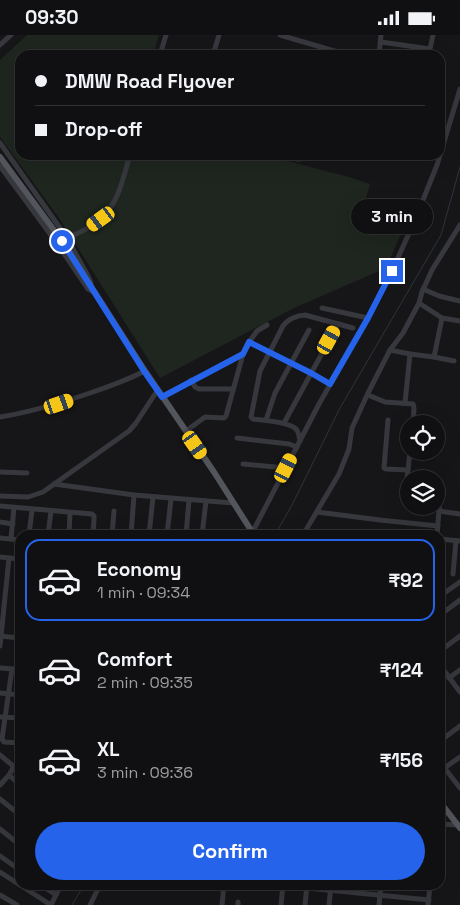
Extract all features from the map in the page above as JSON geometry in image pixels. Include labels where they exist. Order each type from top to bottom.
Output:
[{"type":"main road","points":[[0,157],[62,241],[144,371],[214,472],[250,530]]},
{"type":"main road","points":[[445,809],[459,827]]},
{"type":"street","points":[[0,45],[11,35]]},
{"type":"street","points":[[161,50],[166,35]]},
{"type":"street","points":[[214,50],[218,35]]},
{"type":"street","points":[[280,35],[294,37],[325,50]]},
{"type":"street","points":[[380,50],[381,35]]},
{"type":"street","points":[[429,50],[433,35]]},
{"type":"street","points":[[381,42],[419,50]]},
{"type":"street","points":[[445,139],[460,89]]},
{"type":"street","points":[[0,143],[67,238],[88,276],[94,292]]},
{"type":"street","points":[[67,238],[92,226],[108,211],[120,191],[129,160]]},
{"type":"street","points":[[254,530],[330,384],[368,318],[392,271],[439,160]]},
{"type":"street","points":[[0,166],[88,289],[94,292]]},
{"type":"street","points":[[306,530],[339,473],[349,449],[352,428],[390,351],[403,333],[432,270],[460,225]]},
{"type":"street","points":[[423,289],[439,296],[460,301]]},
{"type":"street","points":[[418,303],[442,318],[460,321]]},
{"type":"street","points":[[322,308],[368,318]]},
{"type":"street","points":[[300,441],[296,428],[284,423],[254,419],[251,415],[260,371],[285,323],[299,316],[305,315],[352,327]]},
{"type":"street","points":[[434,357],[442,318]]},
{"type":"street","points":[[284,423],[338,324]]},
{"type":"street","points":[[186,431],[205,417],[225,417],[227,415],[243,354],[257,331],[267,325]]},
{"type":"street","points":[[266,420],[275,393],[309,330]]},
{"type":"street","points":[[249,342],[330,384]]},
{"type":"street","points":[[390,351],[454,361]]},
{"type":"street","points":[[162,397],[243,354]]},
{"type":"street","points":[[405,403],[410,354]]},
{"type":"street","points":[[0,417],[59,404],[102,389],[144,371]]},
{"type":"street","points":[[191,380],[195,387],[199,389],[233,389]]},
{"type":"street","points":[[0,496],[28,497],[43,492],[129,431],[157,391]]},
{"type":"street","points":[[368,395],[385,401],[412,404],[414,406],[413,415]]},
{"type":"street","points":[[388,420],[384,468],[408,470],[409,460]]},
{"type":"street","points":[[237,438],[289,444],[297,447]]},
{"type":"street","points":[[243,463],[286,468]]},
{"type":"street","points":[[0,472],[27,473]]},
{"type":"street","points":[[54,484],[170,499],[234,503]]},
{"type":"street","points":[[131,530],[134,495]]},
{"type":"street","points":[[150,530],[153,497]]},
{"type":"street","points":[[167,530],[170,499]]},
{"type":"street","points":[[186,530],[189,500]]},
{"type":"street","points":[[203,530],[206,501]]},
{"type":"street","points":[[0,507],[92,514],[94,515],[93,530]]},
{"type":"street","points":[[11,539],[14,508]]},
{"type":"street","points":[[30,530],[32,510]]},
{"type":"street","points":[[49,530],[51,511]]},
{"type":"street","points":[[112,530],[114,511]]},
{"type":"street","points":[[317,512],[380,521],[438,526]]},
{"type":"street","points":[[445,512],[460,514]]},
{"type":"street","points":[[69,530],[70,513]]},
{"type":"street","points":[[438,530],[439,515]]},
{"type":"street","points":[[0,522],[12,524]]},
{"type":"street","points":[[0,538],[15,539]]},
{"type":"street","points":[[445,540],[458,541],[453,574]]},
{"type":"street","points":[[0,557],[15,559]]},
{"type":"street","points":[[0,646],[9,558]]},
{"type":"street","points":[[445,592],[460,582]]},
{"type":"street","points":[[445,612],[460,601]]},
{"type":"street","points":[[1,636],[15,637]]},
{"type":"street","points":[[445,647],[460,636]]},
{"type":"street","points":[[0,668],[15,669]]},
{"type":"street","points":[[450,678],[460,669]]},
{"type":"street","points":[[445,672],[459,690]]},
{"type":"street","points":[[15,673],[2,717],[1,739],[4,742],[15,743]]},
{"type":"street","points":[[0,693],[15,695]]},
{"type":"street","points":[[2,717],[15,718]]},
{"type":"street","points":[[445,737],[460,726]]},
{"type":"street","points":[[0,755],[13,766],[0,785]]},
{"type":"street","points":[[445,767],[460,757]]},
{"type":"street","points":[[445,772],[460,788]]},
{"type":"street","points":[[8,775],[15,781]]},
{"type":"street","points":[[0,799],[15,811]]},
{"type":"street","points":[[445,825],[459,827]]},
{"type":"street","points":[[0,829],[15,841]]},
{"type":"street","points":[[0,856],[15,866]]},
{"type":"street","points":[[0,872],[15,882]]},
{"type":"street","points":[[28,890],[51,905],[58,890]]},
{"type":"street","points":[[48,890],[56,895]]},
{"type":"street","points":[[90,905],[98,890]]},
{"type":"street","points":[[222,905],[224,890]]},
{"type":"street","points":[[281,905],[282,890]]},
{"type":"street","points":[[305,905],[307,890]]},
{"type":"street","points":[[329,905],[331,890]]},
{"type":"street","points":[[345,890],[428,903],[429,890]]},
{"type":"street","points":[[379,905],[380,890]]},
{"type":"street","points":[[0,895],[17,905]]},
{"type":"shaded area","points":[[27,35],[159,35],[154,50],[15,50],[15,158],[0,137],[0,60]]},
{"type":"shaded area","points":[[17,160],[283,160],[370,184],[365,202],[409,216],[386,268],[294,308],[160,378],[59,218]]},
{"type":"waterway","points":[[278,530],[340,408],[441,235],[460,167]]},
{"type":"waterway","points":[[72,905],[81,890]]},
{"type":"route","points":[[62,241],[162,397],[243,354],[249,342],[330,384],[368,318],[392,271]]}]
